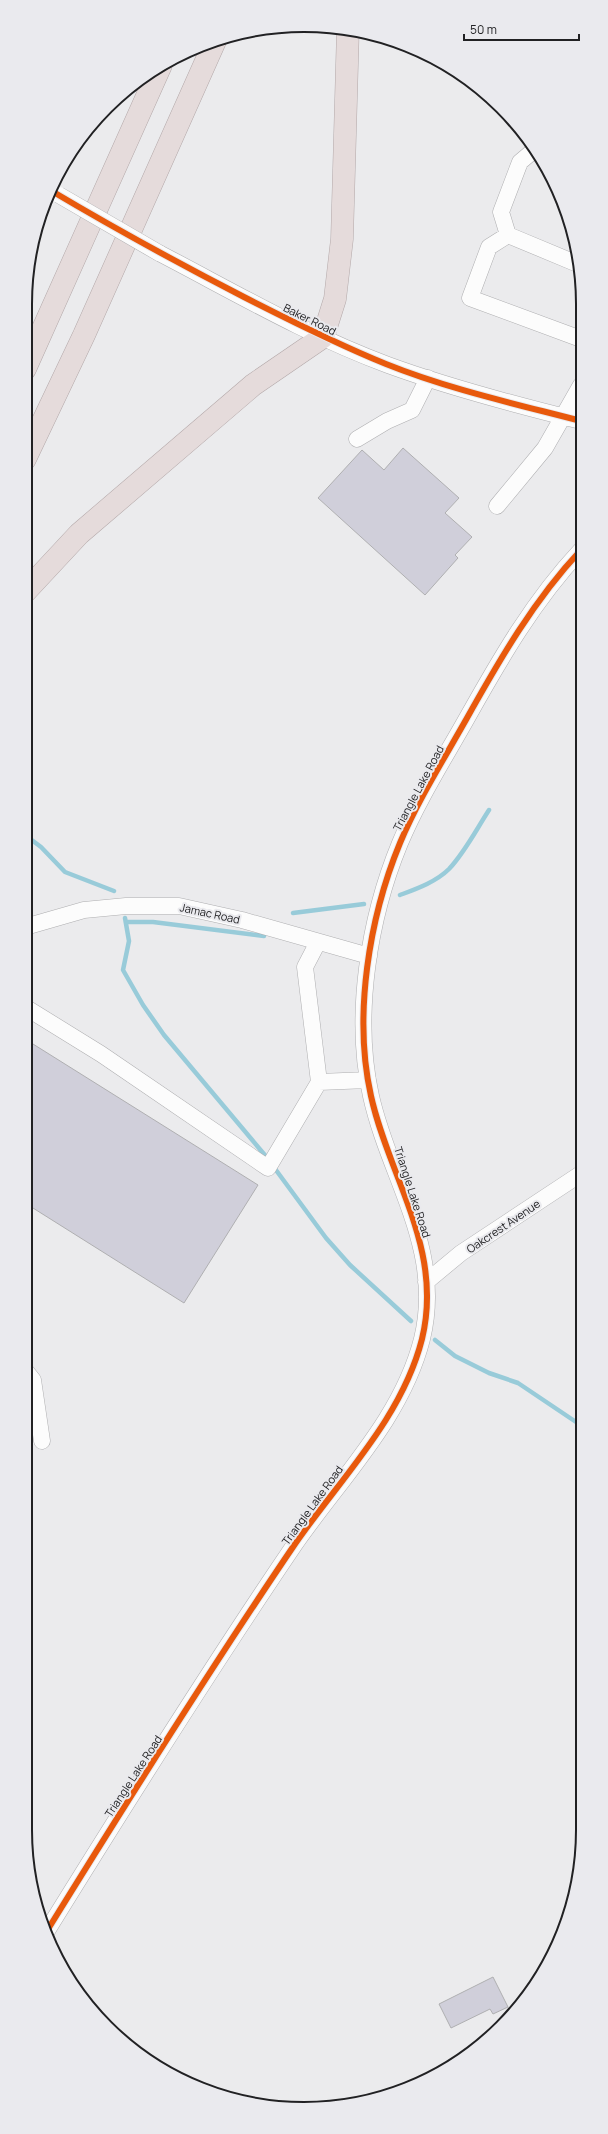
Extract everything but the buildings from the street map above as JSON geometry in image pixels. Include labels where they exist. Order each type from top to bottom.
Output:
[{"type":"highway","points":[[32,584],[79,534],[253,385],[323,337],[335,298],[342,239],[348,35]]},
{"type":"highway","points":[[32,444],[84,335],[212,48]]},
{"type":"highway","points":[[32,353],[157,76]]},
{"type":"street","points":[[508,235],[501,212],[520,162],[530,153]]},
{"type":"street","name":"Baker Road","points":[[56,193],[159,253],[323,337],[388,364],[428,378],[576,420]]},
{"type":"street","points":[[508,235],[573,261]]},
{"type":"street","points":[[508,235],[489,247],[470,298],[576,337]]},
{"type":"street","points":[[357,439],[387,421],[412,410],[428,378]]},
{"type":"street","points":[[497,506],[545,448],[576,394]]},
{"type":"street","name":"Triangle Lake Road","points":[[50,1926],[182,1718],[296,1543],[378,1431],[409,1377],[422,1336],[426,1300],[426,1282],[418,1237],[405,1193],[371,1098],[364,1053],[365,993],[369,956],[383,890],[401,841],[425,793],[477,700],[528,615],[576,556]]},
{"type":"street","name":"Jamac Road","points":[[32,924],[84,910],[126,906],[179,906],[242,920],[369,956]]},
{"type":"street","points":[[32,1011],[102,1054],[268,1168],[316,1088],[305,967],[318,942]]},
{"type":"street","points":[[316,1088],[368,1080]]},
{"type":"street","name":"Oakcrest Avenue","points":[[426,1282],[461,1253],[576,1177]]},
{"type":"street","points":[[32,1379],[42,1442]]},
{"type":"waterway","points":[[400,895],[419,888],[444,874],[465,848],[489,810]]},
{"type":"waterway","points":[[32,840],[41,847],[65,872],[114,891]]},
{"type":"waterway","points":[[293,913],[364,904]]},
{"type":"waterway","points":[[125,918],[129,941],[123,970],[143,1005],[164,1035],[269,1160]]},
{"type":"waterway","points":[[126,922],[153,922],[264,936]]},
{"type":"waterway","points":[[273,1166],[326,1238],[350,1265],[411,1321]]},
{"type":"waterway","points":[[435,1340],[455,1356],[489,1373],[518,1383],[576,1422]]},
{"type":"cycle path","points":[[56,193],[122,232],[219,284],[332,340],[386,364],[458,389],[576,420]]},
{"type":"cycle path","points":[[50,1926],[168,1738],[263,1592],[295,1544],[368,1447],[385,1421],[413,1368],[422,1339],[427,1306],[426,1275],[412,1214],[379,1126],[371,1096],[366,1065],[364,1001],[372,935],[389,872],[407,827],[423,795],[505,652],[548,589],[576,556]]}]
